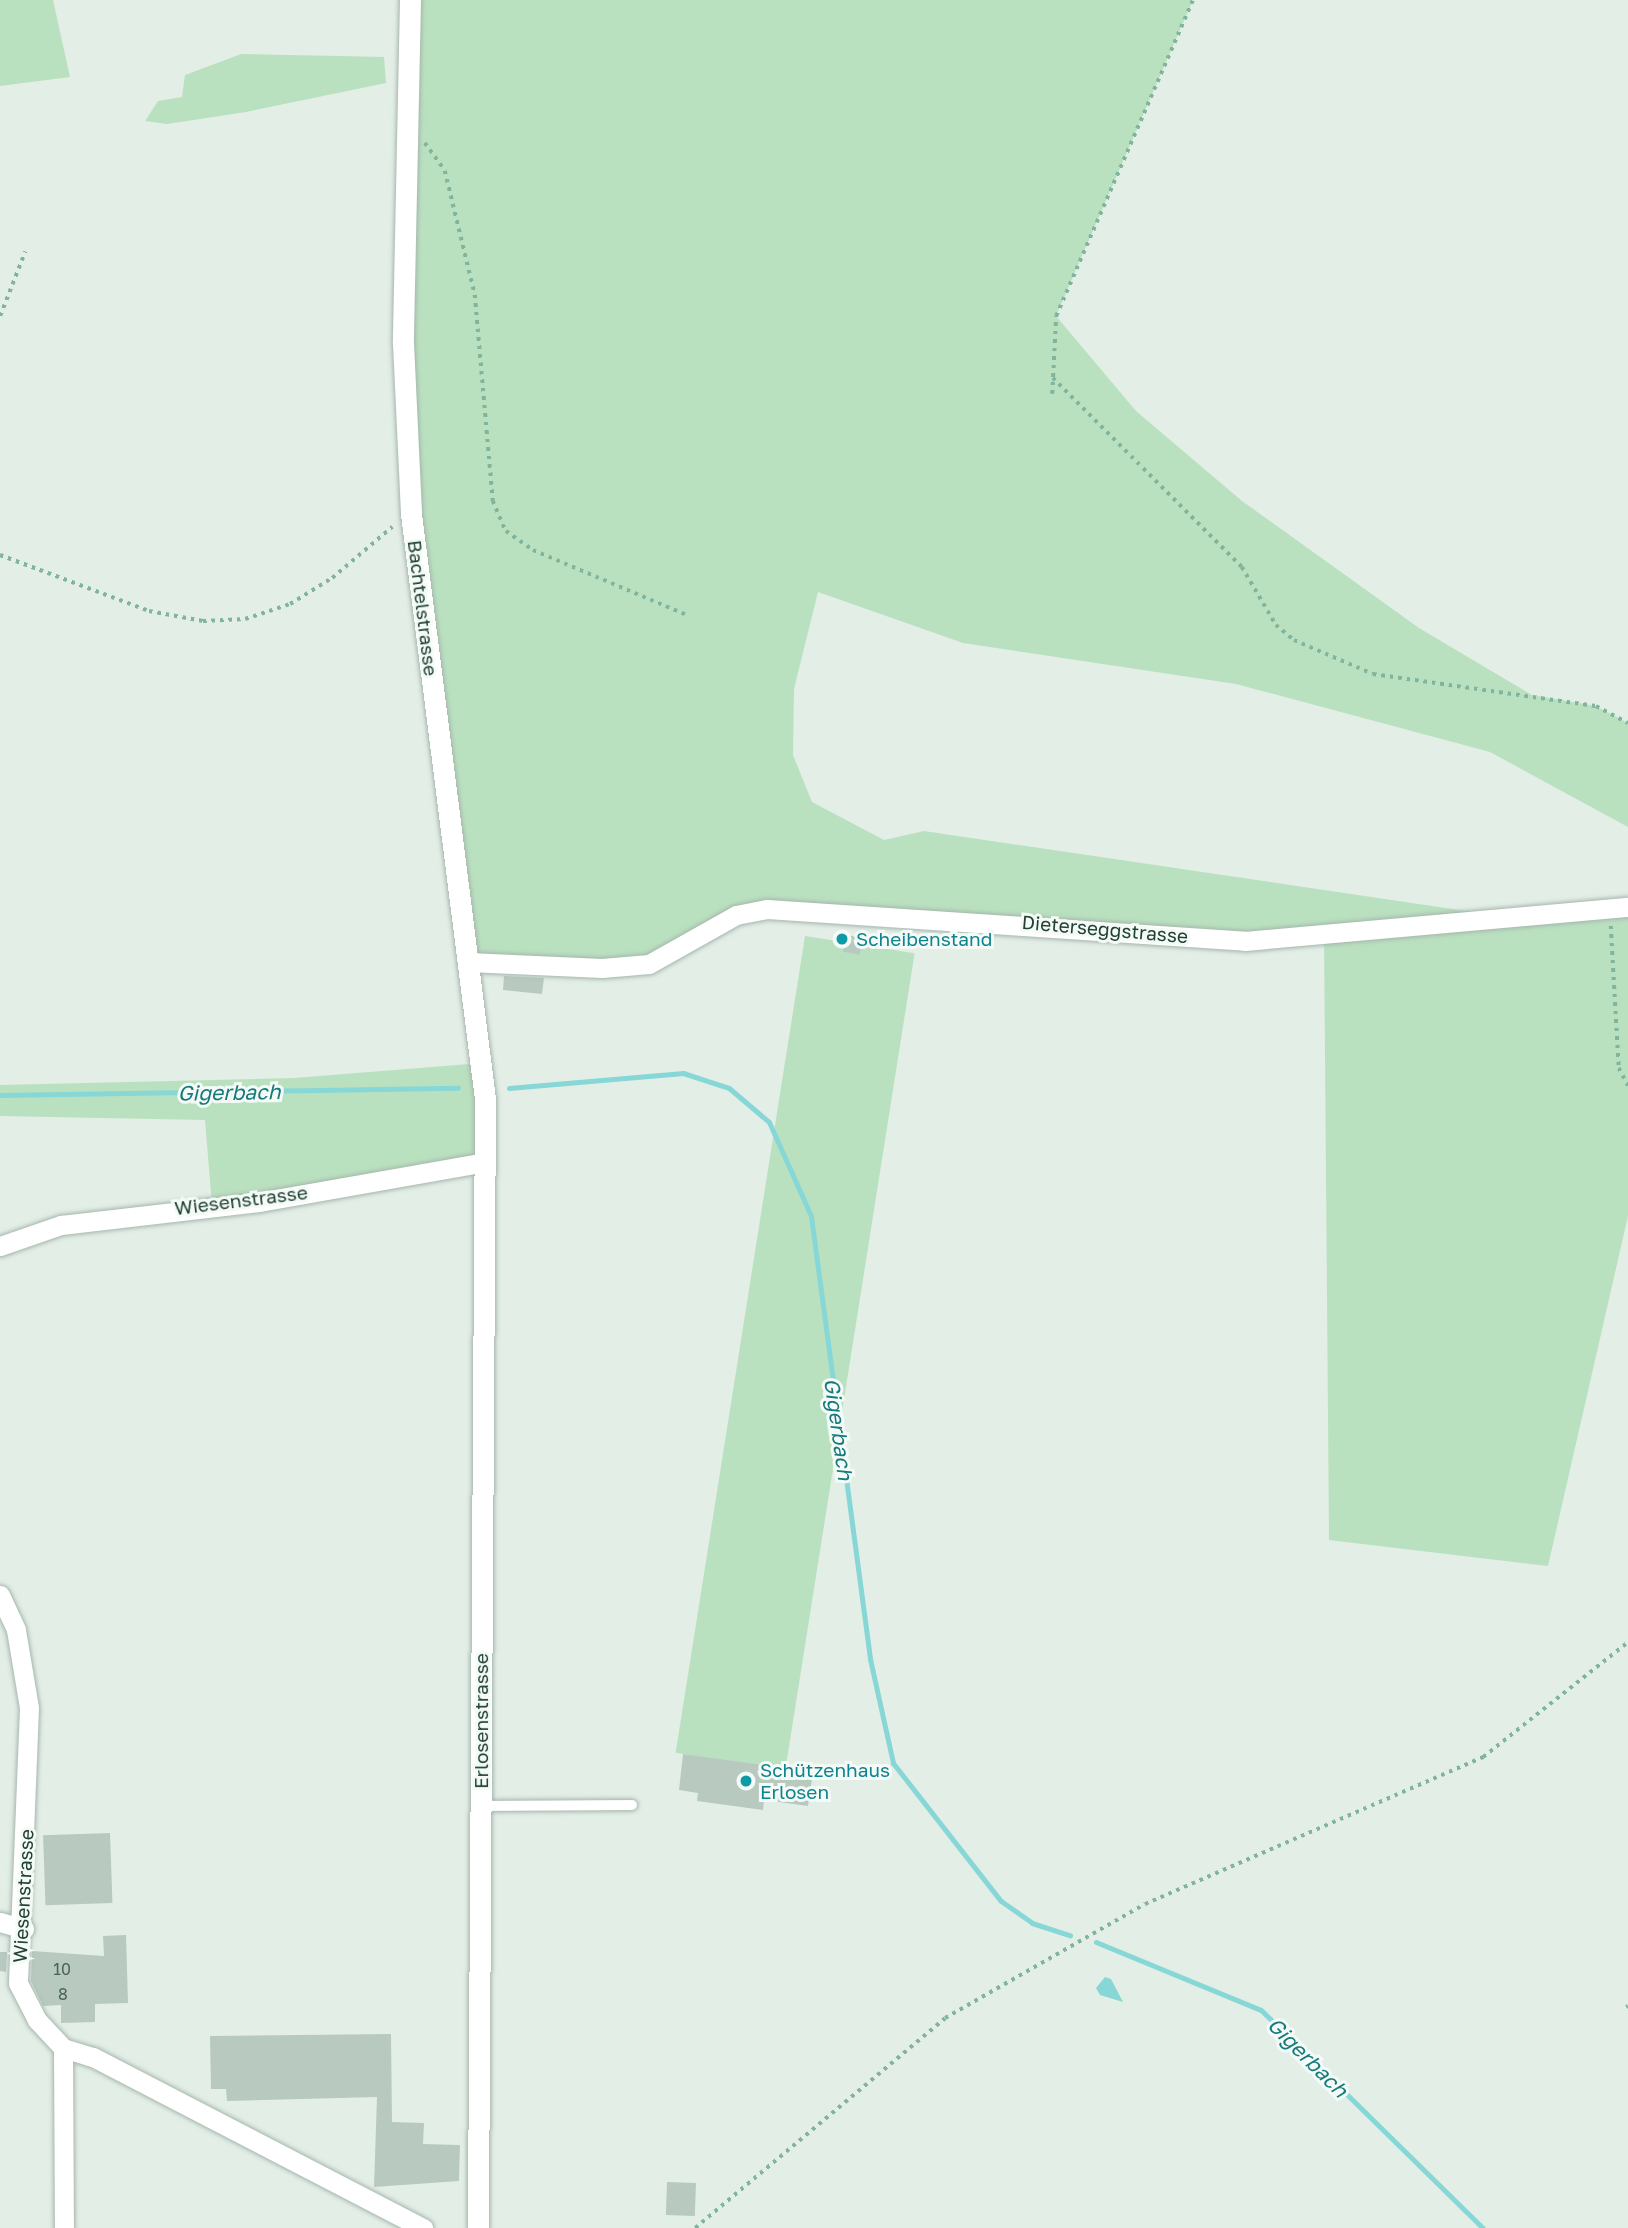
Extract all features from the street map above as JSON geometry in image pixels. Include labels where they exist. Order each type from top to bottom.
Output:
[{"type":"street","name":"Bachtelstrasse","points":[[410,0],[404,135],[403,343],[411,514],[482,1063],[484,1214]]},
{"type":"street","name":"Dieterseggstrasse","points":[[468,962],[602,968],[649,964],[736,915],[767,909],[1245,941],[1493,915],[1619,910]]},
{"type":"street","name":"Wiesenstrasse","points":[[0,1246],[61,1225],[259,1202],[485,1162]]},
{"type":"street","name":"Erlosenstrasse","points":[[478,2228],[484,1214]]},
{"type":"street","name":"Wiesenstrasse","points":[[0,1595],[16,1630],[29,1708],[24,1929],[18,1983],[37,2020],[63,2048]]},
{"type":"street","points":[[0,1922],[24,1929]]},
{"type":"street","points":[[64,2228],[63,2048],[423,2228]]},
{"type":"lane","points":[[481,1806],[632,1805]]},
{"type":"path","points":[[1052,394],[1056,316],[1193,0]]},
{"type":"path","points":[[404,135],[436,152],[446,171],[475,295],[493,501],[506,530],[533,550],[689,617]]},
{"type":"path","points":[[0,316],[24,252]]},
{"type":"path","points":[[1053,378],[1242,567],[1276,625],[1294,640],[1373,674],[1471,684],[1596,706],[1628,723]]},
{"type":"path","points":[[0,555],[149,611],[203,621],[244,619],[290,604],[332,578],[411,514]]},
{"type":"path","points":[[1619,910],[1619,1068],[1628,1086]]},
{"type":"path","points":[[695,2228],[945,2018],[1145,1904],[1483,1757],[1628,1642]]},
{"type":"green space","points":[[0,0],[53,0],[70,77],[0,86]]},
{"type":"green space","points":[[410,0],[1193,0],[1056,316],[1136,411],[1242,501],[1419,628],[1532,695],[1596,706],[1628,723],[1628,827],[1490,752],[1236,684],[963,643],[818,592],[794,689],[793,755],[812,802],[884,840],[924,831],[1493,915],[1628,907],[1628,1216],[1548,1566],[1329,1540],[1324,933],[1245,941],[767,909],[649,964],[468,962],[411,514]]},
{"type":"green space","points":[[241,54],[384,57],[386,83],[246,112],[167,124],[145,121],[158,101],[182,97],[185,75]]},
{"type":"green space","points":[[805,936],[915,953],[785,1770],[676,1753]]},
{"type":"green space","points":[[482,1063],[485,1162],[212,1205],[205,1120],[0,1116],[0,1085],[294,1078]]},
{"type":"water","points":[[1105,1977],[1111,1979],[1123,2002],[1100,1995],[1096,1988]]},
{"type":"building","points":[[846,935],[863,938],[860,955],[843,952]]},
{"type":"building","points":[[504,976],[544,978],[542,994],[503,990]]},
{"type":"building","name":"Schützenhaus Erlosen","points":[[683,1754],[813,1772],[808,1806],[764,1800],[763,1810],[697,1801],[698,1793],[679,1790]]},
{"type":"building","points":[[110,1833],[112,1903],[45,1905],[43,1835]]},
{"type":"building","points":[[126,1935],[128,2003],[95,2004],[95,2022],[61,2023],[61,2005],[43,2006],[31,1981],[32,1951],[104,1956],[103,1936]]},
{"type":"building","points":[[0,1952],[7,1952],[6,1972],[0,1971]]},
{"type":"building","points":[[391,2034],[392,2122],[424,2123],[423,2144],[460,2145],[459,2181],[374,2187],[377,2097],[227,2101],[226,2089],[211,2089],[210,2036]]},
{"type":"building","points":[[667,2182],[696,2183],[695,2216],[666,2215]]},
{"type":"waterway","name":"Gigerbach","points":[[509,1088],[683,1073],[729,1088],[769,1122],[811,1216],[870,1659],[893,1763],[1001,1901],[1032,1923],[1070,1935]]},
{"type":"waterway","name":"Gigerbach","points":[[0,1095],[458,1088]]},
{"type":"waterway","name":"Gigerbach","points":[[1096,1942],[1261,2010],[1483,2228]]},
{"type":"place","name":"Scheibenstand","points":[[842,939]]},
{"type":"place","name":"Schützenhaus Erlosen","points":[[746,1781]]}]
